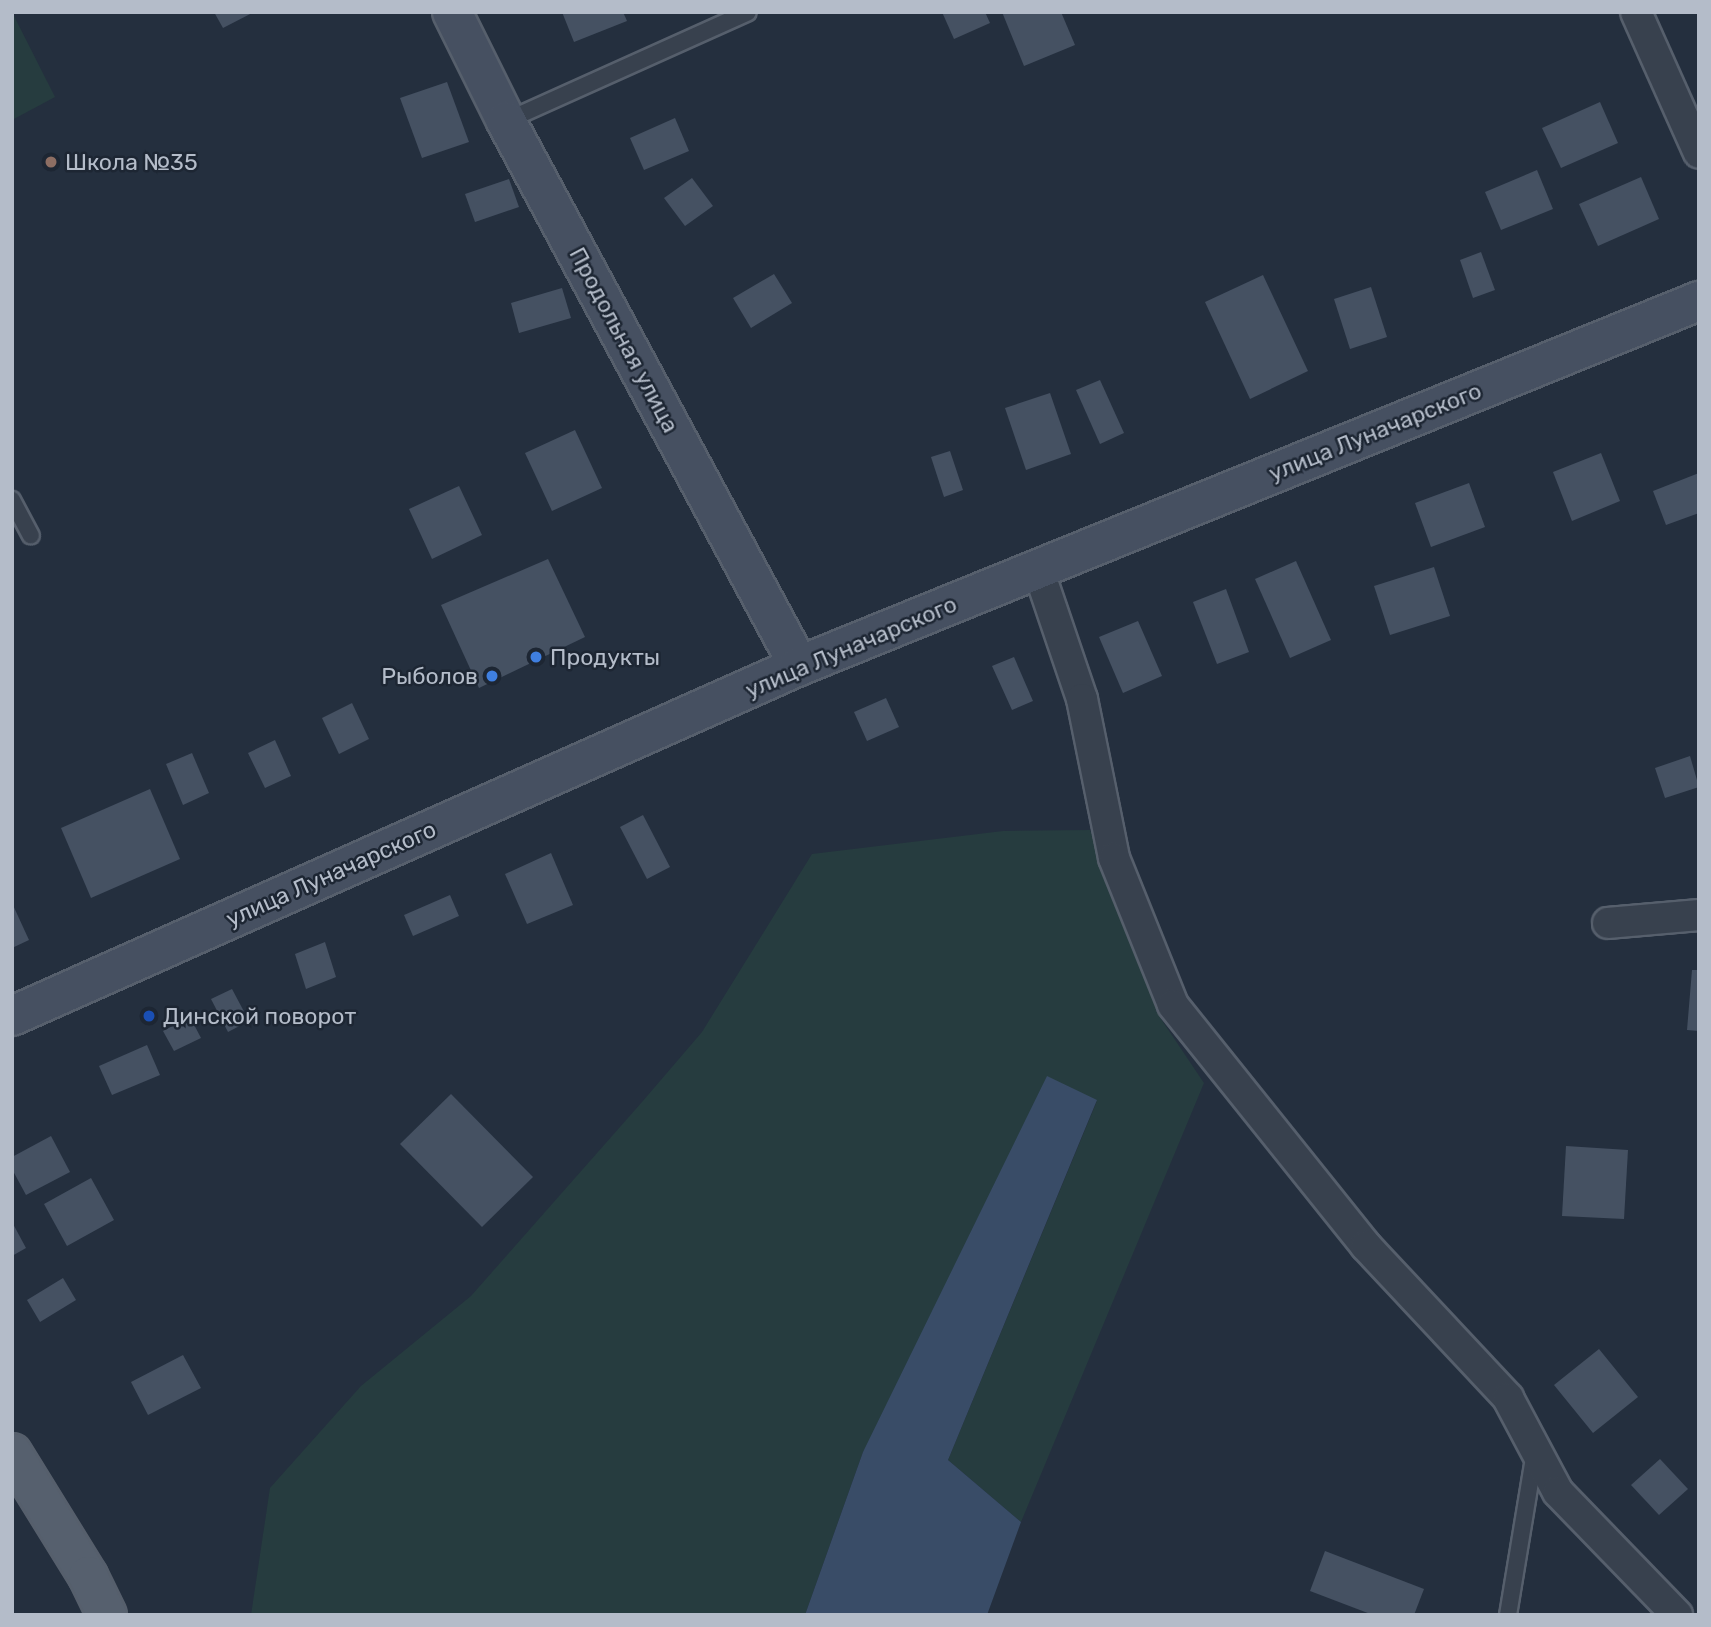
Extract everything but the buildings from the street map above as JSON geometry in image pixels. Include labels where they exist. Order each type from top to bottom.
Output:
[{"type":"main road","name":"Продольная улица","points":[[452,12],[506,121],[799,666]]},
{"type":"main road","name":"улица Луначарского","points":[[12,1016],[799,666],[1699,301]]},
{"type":"main road","points":[[12,1453],[88,1576],[107,1615]]},
{"type":"street","points":[[1636,12],[1699,153]]},
{"type":"street","points":[[1038,569],[1082,699],[1114,859],[1172,1005],[1366,1246],[1508,1398],[1558,1492],[1677,1615]]},
{"type":"street","points":[[1608,923],[1699,915]]},
{"type":"lane","points":[[506,121],[748,12]]},
{"type":"lane","points":[[12,500],[31,535]]},
{"type":"lane","points":[[1508,1615],[1535,1450]]},
{"type":"green space","points":[[12,12],[55,97],[12,120]]},
{"type":"green space","points":[[1090,830],[1161,1019],[1204,1083],[1021,1522],[948,1460],[1097,1101],[863,1452],[805,1615],[251,1615],[270,1488],[361,1386],[471,1296],[702,1032],[812,854],[1003,831]]},
{"type":"water","points":[[1047,1076],[1097,1100],[948,1460],[1021,1522],[987,1615],[805,1615],[863,1452]]},
{"type":"place","name":"Школа №35","points":[[51,162]]},
{"type":"place","name":"Продукты","points":[[536,657]]},
{"type":"place","name":"Рыболов","points":[[492,676]]},
{"type":"place","name":"Динской поворот","points":[[149,1016]]}]
